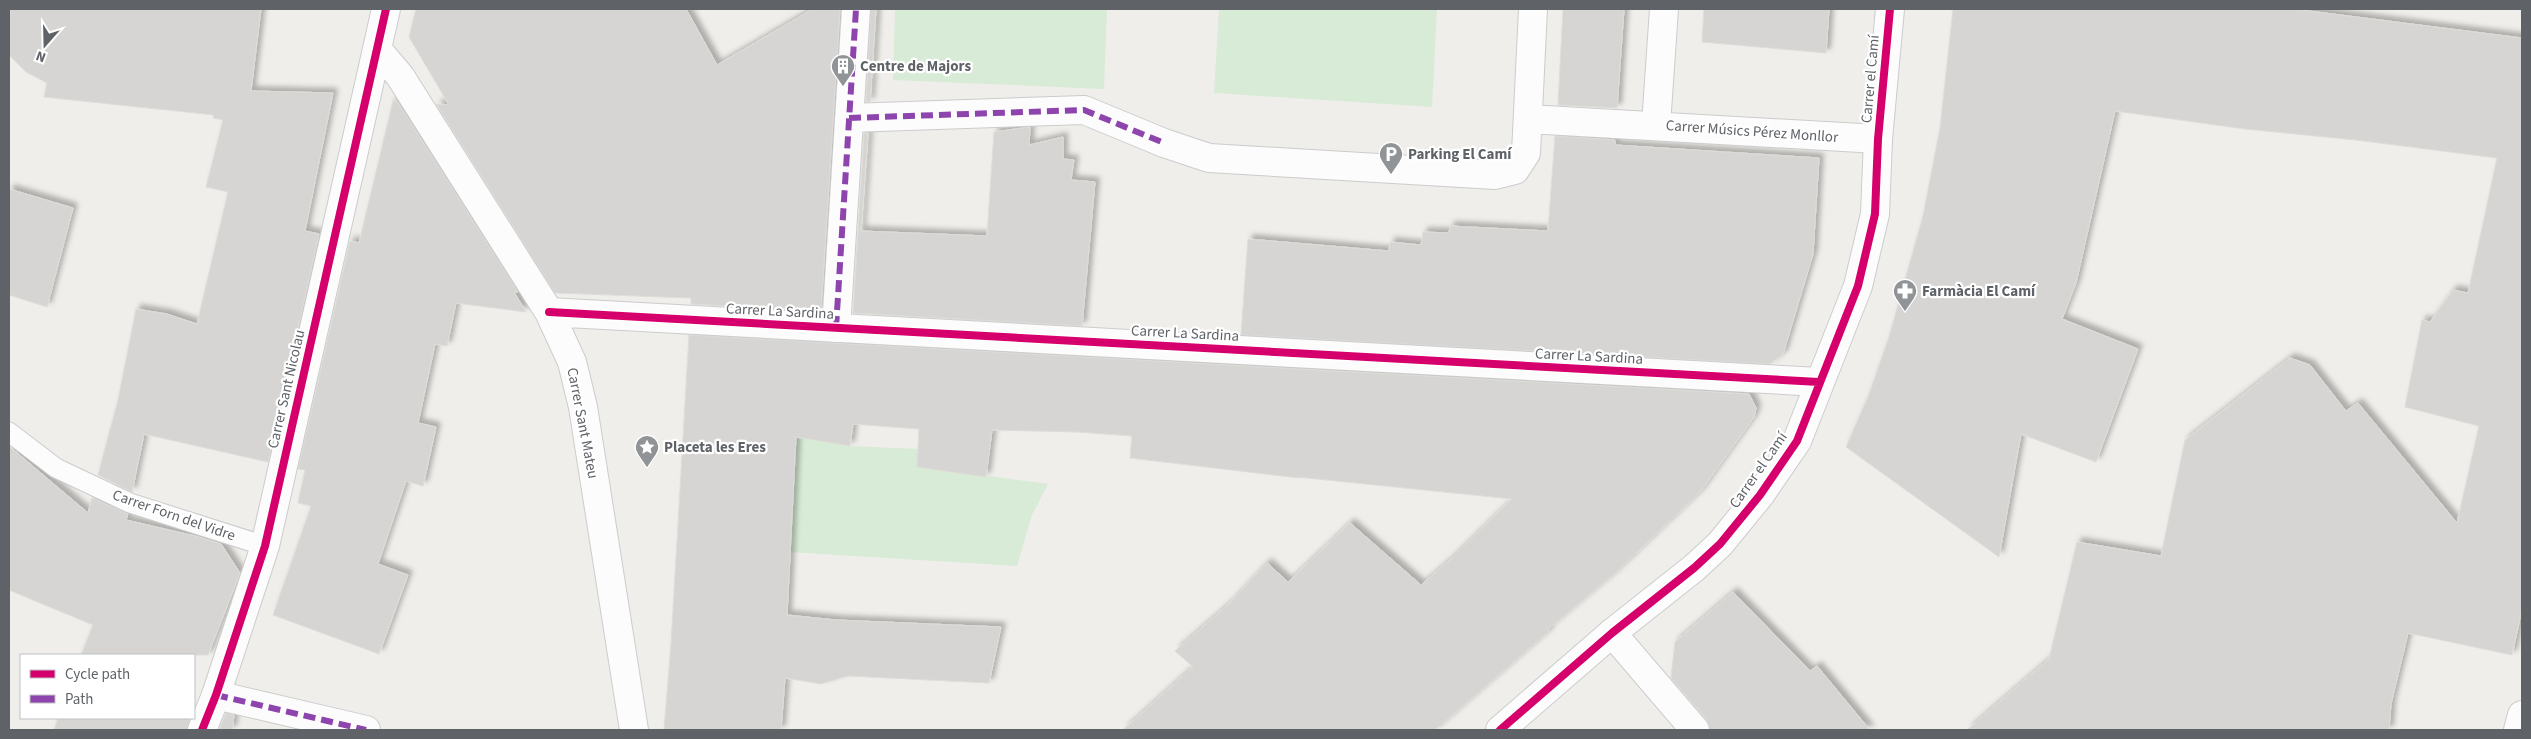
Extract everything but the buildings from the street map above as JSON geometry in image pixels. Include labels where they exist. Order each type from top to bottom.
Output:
[{"type":"street","name":"Carrer Sant Nicolau","points":[[202,730],[216,695],[265,546],[386,9]]},
{"type":"street","points":[[836,328],[856,9]]},
{"type":"street","points":[[849,118],[1084,110],[1164,143],[1209,158],[1495,176],[1515,170],[1526,153],[1533,9]]},
{"type":"street","name":"Carrer Músics Pérez Monllor","points":[[1656,125],[1664,9]]},
{"type":"street","name":"Carrer el Camí","points":[[1500,730],[1612,633],[1694,568],[1720,544],[1743,516],[1797,441],[1860,277],[1875,214],[1878,139],[1890,9]]},
{"type":"street","name":"Carrer Sant Mateu","points":[[377,49],[400,76],[549,312],[572,362],[583,407],[634,730]]},
{"type":"street","name":"Carrer Músics Pérez Monllor","points":[[1528,118],[1878,139]]},
{"type":"street","name":"Carrer La Sardina","points":[[549,312],[1819,382]]},
{"type":"street","points":[[1612,633],[1695,730]]},
{"type":"street","points":[[216,695],[366,730]]},
{"type":"street","points":[[2518,730],[2522,715]]},
{"type":"lane","name":"Carrer Forn del Vidre","points":[[9,432],[56,468],[130,503],[265,546]]},
{"type":"green space","points":[[895,9],[1107,9],[1104,89],[893,80]]},
{"type":"green space","points":[[1219,9],[1437,9],[1432,107],[1214,93]]},
{"type":"green space","points":[[796,437],[850,446],[918,449],[918,467],[1048,484],[1032,515],[1017,566],[789,552]]},
{"type":"marked path","points":[[836,328],[856,9]]},
{"type":"marked path","points":[[849,118],[1084,110],[1164,143]]},
{"type":"marked path","points":[[216,695],[366,730]]},
{"type":"cycle path","points":[[202,730],[216,695],[265,546],[386,9]]},
{"type":"cycle path","points":[[1500,730],[1612,633],[1694,568],[1720,544],[1760,495],[1797,441],[1858,286],[1875,214],[1878,139],[1890,9]]},
{"type":"cycle path","points":[[549,312],[1819,382]]},
{"type":"place","name":"Centre de Majors","points":[[843,87]]},
{"type":"place","name":"Parking El Camí","points":[[1391,175]]},
{"type":"place","name":"Farmàcia El Camí","points":[[1905,312]]},
{"type":"place","name":"Placeta les Eres","points":[[647,468]]}]
